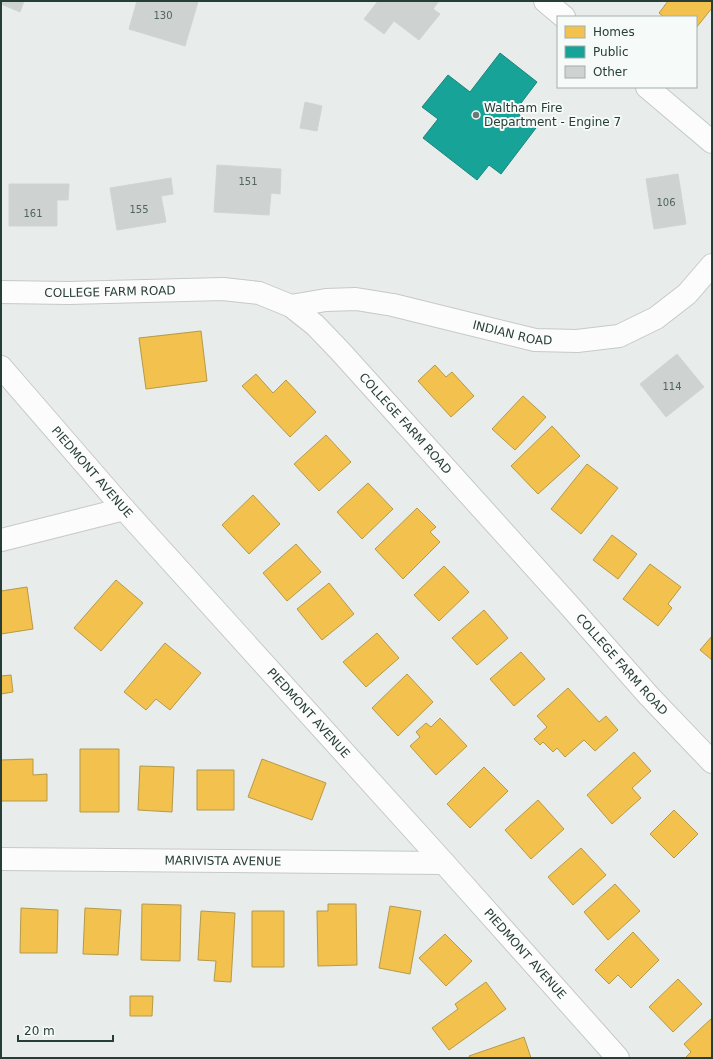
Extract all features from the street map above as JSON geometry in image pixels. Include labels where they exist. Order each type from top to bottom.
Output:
[{"type":"street","points":[[545,1],[563,16]]},
{"type":"street","points":[[648,88],[712,142]]},
{"type":"street","name":"INDIAN ROAD","points":[[291,306],[326,300],[356,299],[393,305],[535,340],[577,341],[619,336],[656,318],[687,294],[712,265]]},
{"type":"street","name":"COLLEGE FARM ROAD","points":[[1,292],[69,293],[223,289],[259,293],[291,306],[315,325],[340,351],[649,696],[712,762]]},
{"type":"street","name":"PIEDMONT AVENUE","points":[[1,367],[124,509],[444,863],[616,1057]]},
{"type":"street","points":[[1,540],[124,509]]},
{"type":"street","name":"MARIVISTA AVENUE","points":[[1,859],[444,863]]},
{"type":"building: Homes","points":[[668,1],[712,1],[712,8],[697,27],[697,16],[663,16],[659,13]]},
{"type":"building: Homes","points":[[201,331],[207,381],[146,389],[139,338]]},
{"type":"building: Homes","points":[[435,365],[446,377],[452,372],[474,396],[451,417],[418,381]]},
{"type":"building: Homes","points":[[256,374],[273,393],[286,380],[316,412],[290,437],[242,386]]},
{"type":"building: Homes","points":[[523,396],[546,417],[515,450],[492,429]]},
{"type":"building: Homes","points":[[552,426],[580,456],[538,494],[511,466]]},
{"type":"building: Homes","points":[[326,435],[351,462],[319,491],[294,464]]},
{"type":"building: Homes","points":[[587,464],[618,488],[581,534],[551,509]]},
{"type":"building: Homes","points":[[368,483],[393,509],[362,539],[337,512]]},
{"type":"building: Homes","points":[[253,495],[280,524],[249,554],[222,525]]},
{"type":"building: Homes","points":[[417,508],[436,527],[430,532],[440,542],[403,579],[375,549]]},
{"type":"building: Homes","points":[[612,535],[637,554],[618,579],[593,560]]},
{"type":"building: Homes","points":[[296,544],[321,572],[287,601],[263,573]]},
{"type":"building: Homes","points":[[650,564],[681,587],[668,604],[672,608],[658,626],[623,599]]},
{"type":"building: Homes","points":[[444,566],[469,592],[439,621],[414,595]]},
{"type":"building: Homes","points":[[116,580],[143,603],[101,651],[74,628]]},
{"type":"building: Homes","points":[[329,583],[354,614],[322,640],[297,609]]},
{"type":"building: Homes","points":[[27,587],[33,629],[1,634],[1,591]]},
{"type":"building: Homes","points":[[484,610],[508,638],[477,665],[452,638]]},
{"type":"building: Homes","points":[[377,633],[399,658],[366,687],[343,662]]},
{"type":"building: Homes","points":[[712,636],[712,660],[700,650]]},
{"type":"building: Homes","points":[[165,643],[201,673],[170,710],[156,699],[146,710],[124,692]]},
{"type":"building: Homes","points":[[521,652],[545,679],[514,706],[490,679]]},
{"type":"building: Homes","points":[[407,674],[433,702],[398,736],[372,708]]},
{"type":"building: Homes","points":[[11,675],[13,692],[1,694],[1,676]]},
{"type":"building: Homes","points":[[568,688],[599,722],[606,716],[618,730],[595,751],[584,740],[565,757],[557,748],[553,752],[543,742],[540,745],[534,739],[547,727],[537,716]]},
{"type":"building: Homes","points":[[440,718],[467,746],[436,775],[410,746],[420,737],[416,732],[426,723],[431,727]]},
{"type":"building: Homes","points":[[80,749],[119,749],[119,812],[80,812]]},
{"type":"building: Homes","points":[[634,752],[651,771],[632,788],[641,798],[612,824],[587,795]]},
{"type":"building: Homes","points":[[33,759],[33,775],[47,774],[47,801],[1,801],[1,760]]},
{"type":"building: Homes","points":[[262,759],[326,783],[312,820],[248,797]]},
{"type":"building: Homes","points":[[140,766],[174,767],[172,812],[138,810]]},
{"type":"building: Homes","points":[[484,767],[508,791],[470,828],[447,804]]},
{"type":"building: Homes","points":[[197,770],[234,770],[234,810],[197,810]]},
{"type":"building: Homes","points":[[538,800],[564,829],[531,859],[505,830]]},
{"type":"building: Homes","points":[[674,810],[698,834],[674,858],[650,834]]},
{"type":"building: Homes","points":[[581,848],[606,875],[573,905],[548,877]]},
{"type":"building: Homes","points":[[615,884],[640,911],[608,940],[584,912]]},
{"type":"building: Homes","points":[[142,904],[181,905],[180,961],[141,960]]},
{"type":"building: Homes","points":[[328,904],[356,904],[357,965],[318,966],[317,911],[328,911]]},
{"type":"building: Homes","points":[[390,906],[421,911],[410,974],[379,968]]},
{"type":"building: Homes","points":[[21,908],[58,910],[57,953],[20,953]]},
{"type":"building: Homes","points":[[85,908],[121,910],[118,955],[83,954]]},
{"type":"building: Homes","points":[[201,911],[235,913],[231,982],[214,981],[216,961],[198,960]]},
{"type":"building: Homes","points":[[252,911],[284,911],[284,967],[252,967]]},
{"type":"building: Homes","points":[[633,932],[659,960],[631,988],[618,975],[609,984],[595,970]]},
{"type":"building: Homes","points":[[445,934],[472,961],[446,986],[419,958]]},
{"type":"building: Homes","points":[[678,979],[702,1004],[673,1032],[649,1007]]},
{"type":"building: Homes","points":[[486,982],[506,1009],[449,1050],[432,1028],[458,1009],[455,1004]]},
{"type":"building: Homes","points":[[130,996],[153,996],[152,1016],[130,1016]]},
{"type":"building: Homes","points":[[712,1018],[712,1058],[687,1058],[686,1057],[691,1052],[684,1044]]},
{"type":"building: Homes","points":[[524,1037],[531,1058],[470,1058],[469,1056]]},
{"type":"building: Public","name":"Waltham Fire Department - Engine 7","points":[[500,53],[537,82],[515,111],[536,128],[501,174],[489,165],[477,180],[423,138],[438,119],[422,107],[448,75],[470,92]]},
{"type":"building: Other","points":[[1,1],[24,1],[20,12],[1,4]]},
{"type":"building: Other","points":[[137,1],[198,2],[185,46],[129,29]]},
{"type":"building: Other","points":[[378,1],[439,1],[433,9],[440,14],[419,40],[394,21],[384,34],[364,19]]},
{"type":"building: Other","points":[[305,102],[322,106],[317,131],[300,128]]},
{"type":"building: Other","points":[[217,165],[281,169],[280,194],[271,193],[269,215],[214,212]]},
{"type":"building: Other","points":[[678,174],[686,224],[654,229],[646,179]]},
{"type":"building: Other","points":[[171,178],[173,194],[161,196],[166,222],[117,230],[110,188]]},
{"type":"building: Other","points":[[9,184],[69,184],[68,200],[57,200],[57,226],[9,226]]},
{"type":"building: Other","points":[[677,354],[704,387],[666,417],[640,384]]},
{"type":"place","name":"Waltham Fire Department - Engine 7","points":[[476,115]]}]
